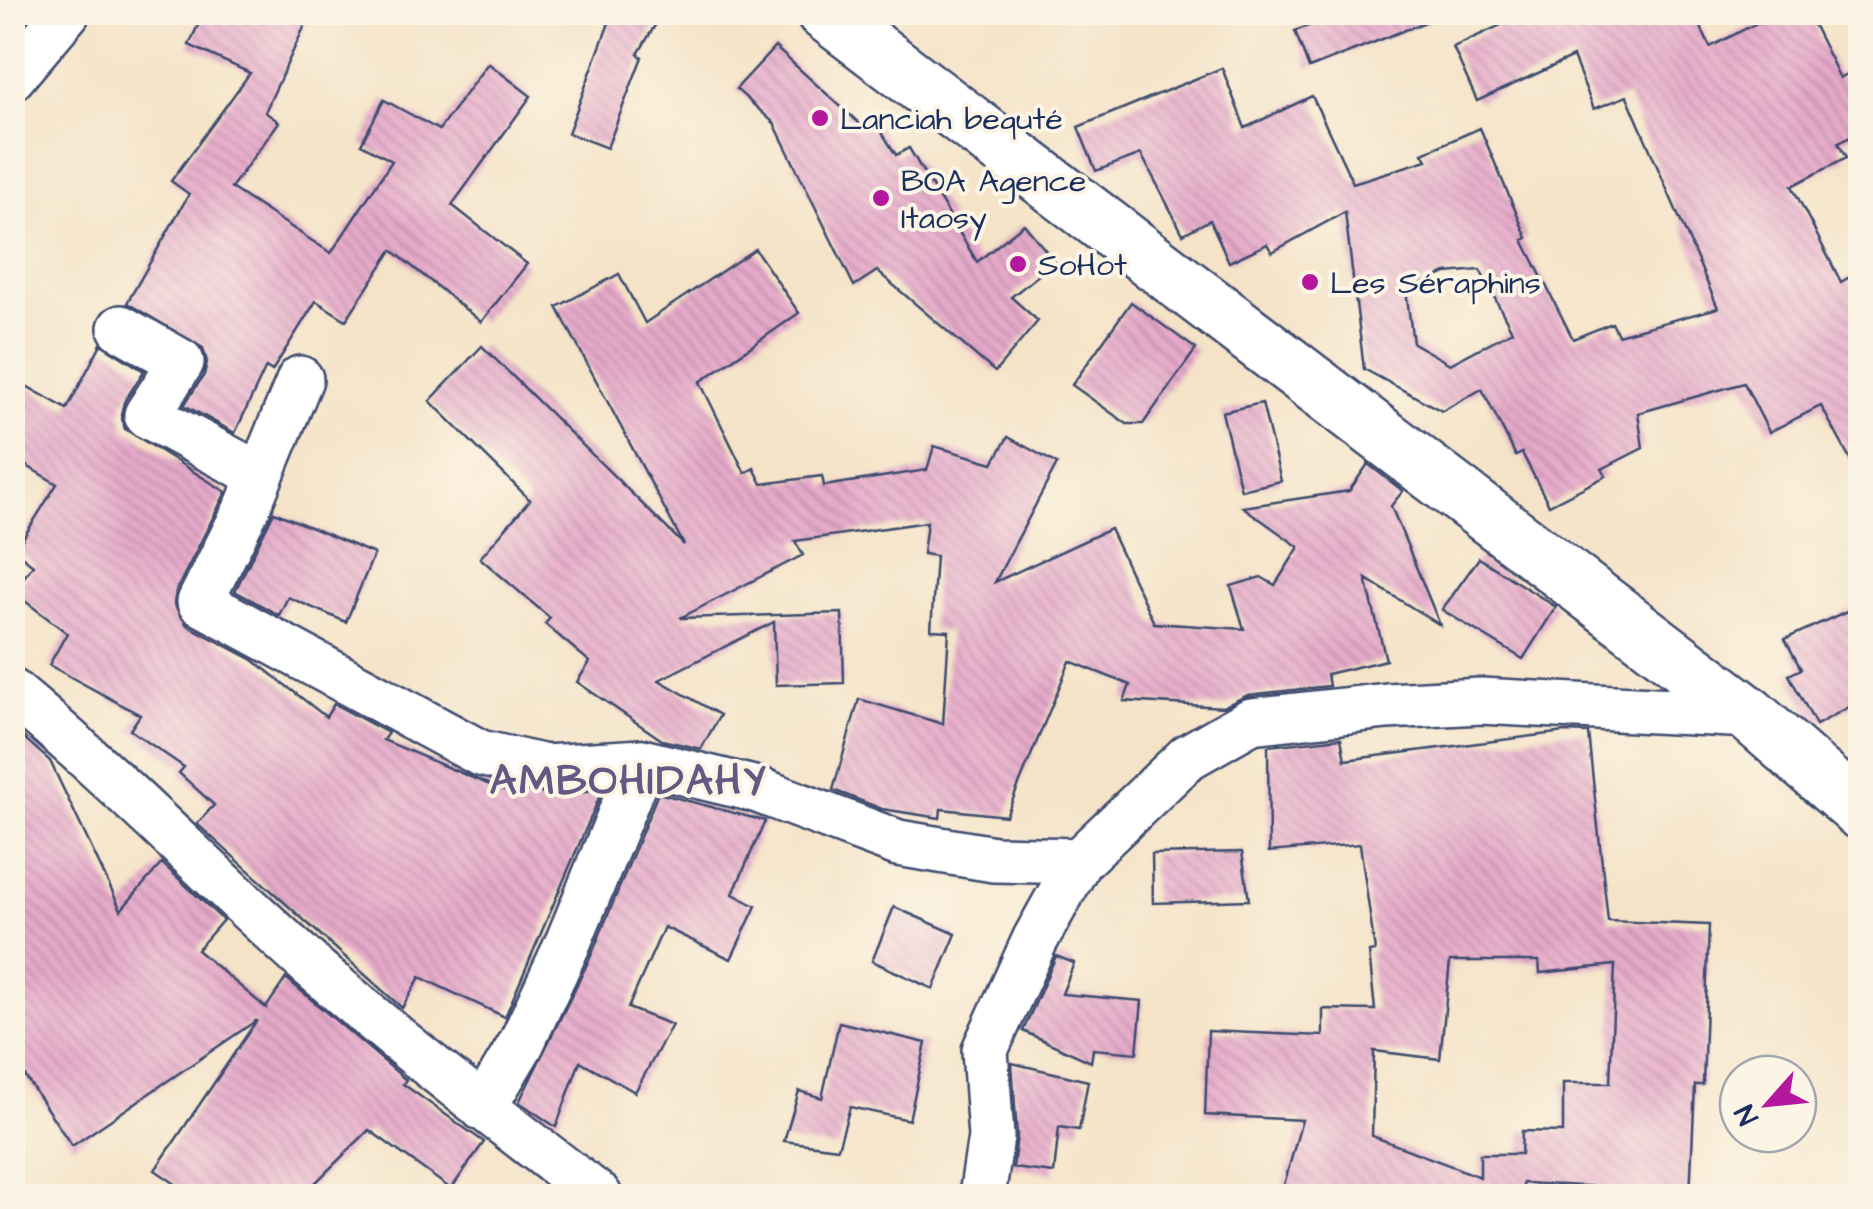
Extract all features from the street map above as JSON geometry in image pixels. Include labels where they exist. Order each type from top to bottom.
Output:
[{"type":"street","points":[[12,77],[67,12]]},
{"type":"street","points":[[824,12],[1750,714],[1860,810]]},
{"type":"street","points":[[122,328],[181,362],[146,415],[259,475]]},
{"type":"street","points":[[300,380],[200,602],[480,753],[545,768],[642,762],[758,790],[898,843],[994,860],[1078,861]]},
{"type":"street","points":[[12,692],[94,759],[315,968],[483,1108],[599,1196]]},
{"type":"street","points":[[982,1196],[991,1137],[986,1050],[1034,940],[1078,861],[1188,757],[1252,721],[1481,701],[1750,714]]},
{"type":"street","points":[[483,1108],[521,1044],[567,945],[642,762]]},
{"type":"building","points":[[204,12],[311,12],[265,112],[279,122],[231,188],[331,253],[392,161],[361,144],[384,100],[439,130],[488,63],[531,96],[452,205],[527,264],[481,322],[392,250],[346,320],[316,301],[272,371],[266,367],[235,433],[184,405],[204,375],[207,362],[203,348],[127,303],[189,194],[171,181],[250,73],[189,45]]},
{"type":"building","points":[[613,12],[663,12],[638,54],[642,57],[607,148],[568,133]]},
{"type":"building","points":[[1344,12],[1443,15],[1309,68],[1295,31]]},
{"type":"building","points":[[1529,12],[1694,12],[1710,47],[1778,12],[1807,12],[1840,78],[1860,67],[1860,132],[1838,143],[1846,158],[1792,186],[1841,282],[1860,271],[1860,477],[1821,406],[1769,432],[1744,383],[1638,413],[1643,448],[1602,469],[1606,476],[1549,505],[1522,453],[1516,456],[1482,389],[1442,411],[1364,369],[1345,212],[1272,252],[1267,244],[1229,262],[1210,220],[1183,234],[1141,154],[1096,171],[1078,127],[1222,68],[1245,128],[1312,96],[1353,183],[1427,160],[1423,153],[1480,128],[1527,238],[1523,240],[1573,339],[1612,323],[1618,335],[1718,308],[1627,96],[1594,109],[1573,57],[1477,101],[1453,47]],"holes":[[[1480,270],[1512,331],[1450,364],[1413,343],[1406,290],[1446,273]]]},
{"type":"building","points":[[775,47],[861,125],[873,118],[896,155],[909,148],[977,262],[1024,224],[1055,262],[1011,297],[1038,321],[995,372],[877,271],[854,286],[774,123],[736,89]]},
{"type":"building","points":[[755,249],[799,313],[700,382],[745,473],[754,468],[762,484],[822,476],[824,486],[927,470],[934,446],[993,463],[1008,437],[1057,464],[995,582],[1110,529],[1154,623],[1244,629],[1231,586],[1261,577],[1275,585],[1299,547],[1243,507],[1349,491],[1368,464],[1403,491],[1391,506],[1440,625],[1366,579],[1386,660],[1327,674],[1329,686],[1248,695],[1223,707],[1124,701],[1130,685],[1070,661],[1006,816],[941,809],[940,818],[882,809],[833,790],[859,699],[943,724],[949,631],[931,630],[936,556],[923,554],[927,522],[795,541],[803,555],[680,618],[842,613],[844,683],[776,685],[774,622],[659,680],[720,715],[701,749],[662,740],[577,682],[590,662],[545,624],[550,618],[480,558],[530,500],[430,401],[482,346],[684,545],[557,307],[619,274],[645,323]]},
{"type":"building","points":[[1131,302],[1196,349],[1143,424],[1127,424],[1072,385]]},
{"type":"building","points":[[101,344],[144,371],[124,402],[121,415],[125,429],[226,492],[176,591],[174,604],[187,625],[253,660],[326,717],[334,704],[388,733],[383,740],[520,797],[521,789],[546,794],[602,791],[505,1017],[420,977],[402,1008],[197,824],[214,805],[179,773],[184,767],[130,730],[140,715],[49,665],[67,633],[13,592],[33,565],[15,551],[57,484],[12,457],[12,378],[67,409]]},
{"type":"building","points":[[1262,403],[1281,481],[1241,490],[1222,412]]},
{"type":"building","points":[[274,512],[374,554],[346,622],[288,597],[279,615],[235,591]]},
{"type":"building","points":[[1479,558],[1556,607],[1523,659],[1442,610]]},
{"type":"building","points":[[1860,605],[1860,701],[1816,725],[1789,675],[1801,669],[1785,639]]},
{"type":"building","points":[[12,727],[50,761],[121,910],[162,863],[223,920],[197,950],[266,1008],[286,978],[406,1080],[403,1084],[484,1142],[451,1189],[369,1130],[302,1196],[193,1196],[155,1170],[257,1020],[72,1146],[12,1057]]},
{"type":"building","points":[[1564,732],[1588,733],[1608,921],[1709,925],[1703,1085],[1695,1085],[1690,1196],[1603,1196],[1604,1187],[1523,1183],[1523,1196],[1281,1196],[1302,1120],[1205,1115],[1208,1031],[1323,1036],[1323,1009],[1375,1010],[1369,952],[1375,951],[1360,844],[1269,852],[1268,746],[1341,738],[1345,760]],"holes":[[[1450,961],[1539,961],[1540,973],[1615,965],[1610,1083],[1563,1083],[1563,1132],[1522,1131],[1521,1154],[1480,1154],[1480,1177],[1372,1136],[1374,1051],[1440,1059]]]},
{"type":"building","points":[[658,793],[765,821],[733,894],[756,906],[731,959],[664,927],[628,1008],[672,1025],[635,1092],[580,1061],[556,1127],[519,1102],[591,956]]},
{"type":"building","points":[[1242,852],[1249,900],[1153,903],[1152,854]]},
{"type":"building","points":[[894,907],[956,934],[933,989],[872,961]]},
{"type":"building","points":[[1056,956],[1074,963],[1062,994],[1142,1001],[1137,1053],[1093,1049],[1091,1062],[1023,1031]]},
{"type":"building","points":[[839,1022],[926,1043],[909,1120],[850,1107],[838,1148],[784,1141],[799,1091],[822,1098]]},
{"type":"building","points":[[1012,1063],[1088,1081],[1079,1130],[1059,1127],[1054,1173],[1013,1168],[1017,1135]]},
{"type":"place","name":"Lanciah bequté","points":[[820,118]]},
{"type":"place","name":"BOA Agence Itaosy","points":[[881,198]]},
{"type":"place","name":"SoHot","points":[[1018,264]]},
{"type":"place","name":"Les Séraphins","points":[[1310,282]]},
{"type":"district","name":"AMBOHIDAHY","points":[[629,779]]}]
